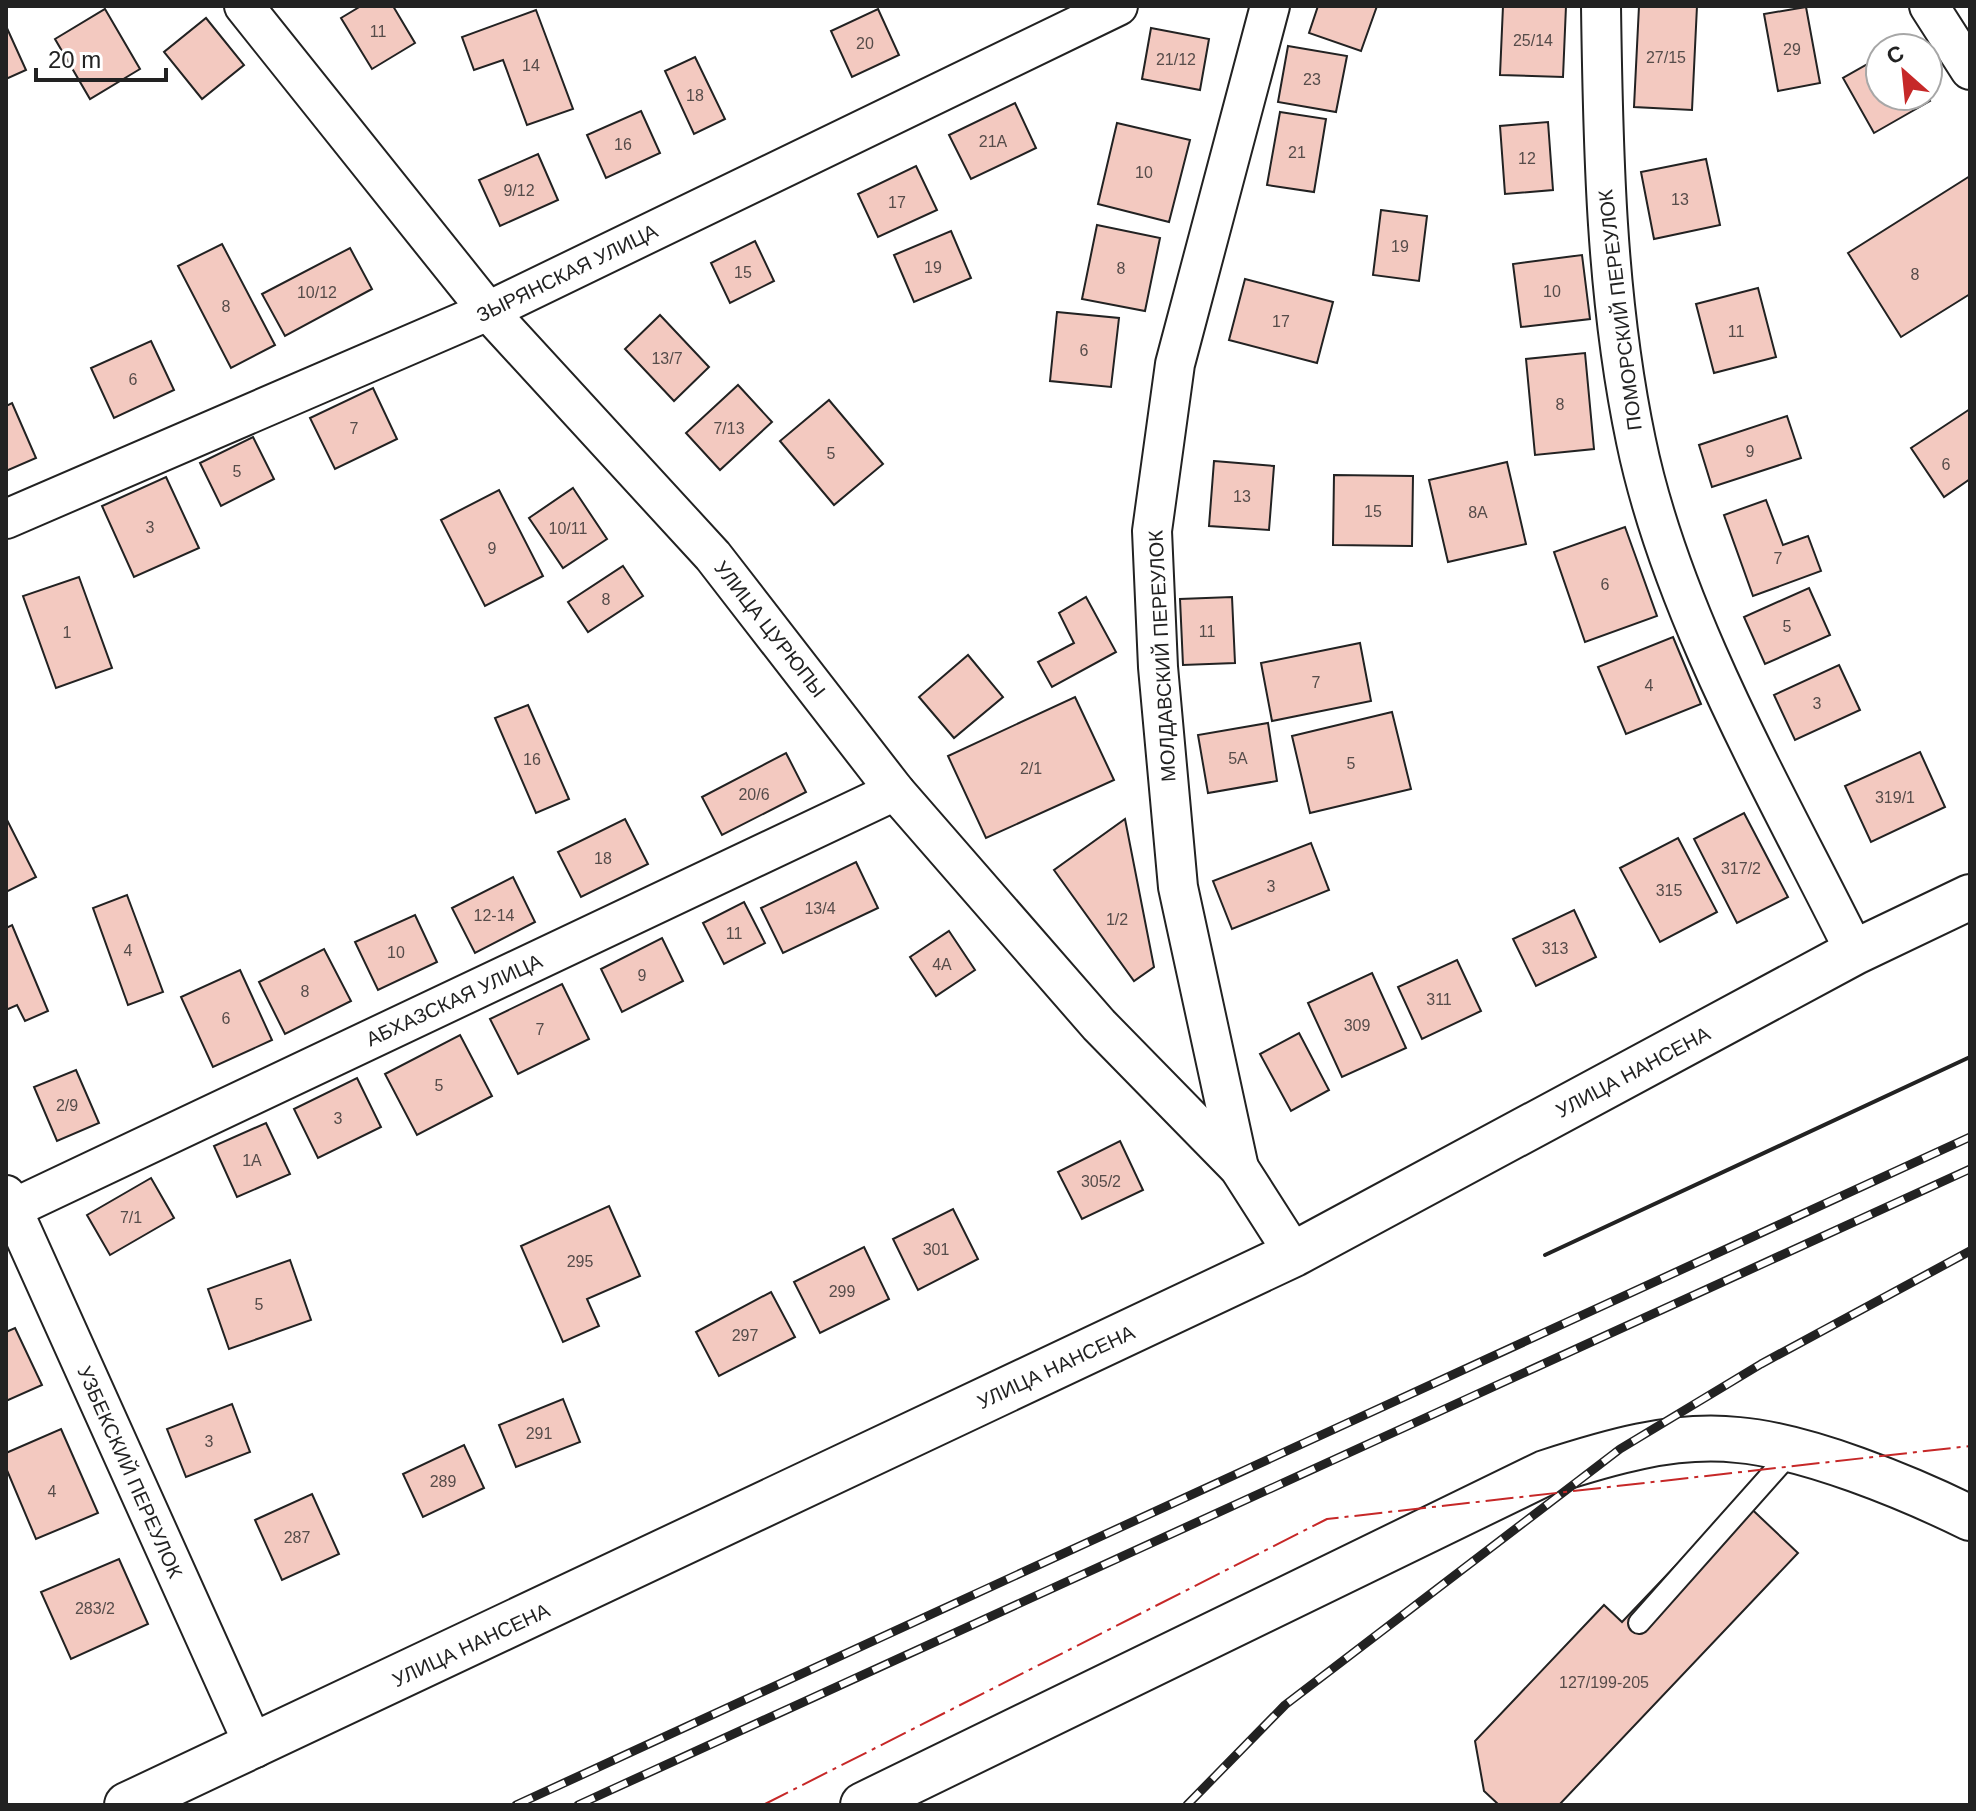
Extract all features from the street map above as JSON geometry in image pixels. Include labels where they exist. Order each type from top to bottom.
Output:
[{"type":"main road","name":"УЛИЦА НАНСЕНА","points":[[127,1805],[255,1748],[1294,1254],[1855,952],[1970,897]]},
{"type":"main road","points":[[863,1805],[1545,1473],[1620,1449],[1698,1439],[1737,1439],[1792,1451],[1864,1474],[1970,1518]]},
{"type":"street","name":"УЛИЦА ЦУРЮПЫ","points":[[244,6],[488,311],[713,556],[895,791],[1099,1025],[1239,1168],[1294,1254]]},
{"type":"street","name":"ЗЫРЯНСКАЯ УЛИЦА","points":[[6,519],[488,311],[1118,6]]},
{"type":"street","name":"МОЛДАВСКИЙ ПЕРЕУЛОК","points":[[1239,1168],[1178,887],[1158,667],[1152,531],[1175,364],[1270,6]]},
{"type":"street","name":"ПОМОРСКИЙ ПЕРЕУЛОК","points":[[1601,6],[1603,163],[1617,309],[1636,442],[1664,536],[1707,654],[1855,952]]},
{"type":"street","points":[[1929,6],[1970,70]]},
{"type":"street","name":"АБХАЗСКАЯ УЛИЦА","points":[[9,1202],[895,791]]},
{"type":"street","name":"УЗБЕКСКИЙ ПЕРЕУЛОК","points":[[9,1202],[255,1748]]},
{"type":"lane","points":[[1639,1623],[1792,1451]]},
{"type":"building","points":[[361,6],[393,6],[415,43],[372,69],[341,18]]},
{"type":"building","points":[[1318,6],[1377,6],[1361,51],[1309,33]]},
{"type":"building","points":[[1503,6],[1566,6],[1563,77],[1500,75]]},
{"type":"building","points":[[1639,6],[1697,6],[1692,110],[1634,107]]},
{"type":"building","points":[[1806,7],[1820,83],[1778,91],[1764,14]]},
{"type":"building","points":[[105,9],[140,69],[90,99],[55,39]]},
{"type":"building","points":[[878,9],[899,55],[852,77],[831,31]]},
{"type":"building","points":[[536,10],[573,109],[527,125],[503,60],[474,70],[462,37]]},
{"type":"building","points":[[206,18],[244,65],[202,99],[164,52]]},
{"type":"building","points":[[6,26],[26,70],[6,79]]},
{"type":"building","points":[[1151,28],[1209,39],[1200,90],[1142,79]]},
{"type":"building","points":[[1288,46],[1347,56],[1336,112],[1278,102]]},
{"type":"building","points":[[695,57],[725,119],[694,134],[665,71]]},
{"type":"building","points":[[1864,66],[1864,112],[1911,112],[1874,133],[1843,78]]},
{"type":"building","points":[[1015,103],[1036,148],[971,179],[949,135]]},
{"type":"building","points":[[641,111],[660,153],[606,178],[587,135]]},
{"type":"building","points":[[1280,112],[1326,119],[1314,192],[1267,185]]},
{"type":"building","points":[[1548,122],[1553,190],[1505,194],[1500,126]]},
{"type":"building","points":[[1117,123],[1190,140],[1169,222],[1098,204]]},
{"type":"building","points":[[538,154],[558,200],[500,226],[479,180]]},
{"type":"building","points":[[1706,159],[1720,225],[1654,239],[1641,172]]},
{"type":"building","points":[[916,166],[937,210],[878,237],[858,194]]},
{"type":"building","points":[[1970,176],[1970,294],[1901,337],[1848,253]]},
{"type":"building","points":[[1381,210],[1427,216],[1419,281],[1373,275]]},
{"type":"building","points":[[1097,225],[1160,238],[1145,311],[1082,299]]},
{"type":"building","points":[[951,231],[971,278],[914,302],[894,255]]},
{"type":"building","points":[[755,241],[774,281],[730,303],[711,263]]},
{"type":"building","points":[[222,244],[275,345],[231,368],[178,266]]},
{"type":"building","points":[[350,248],[372,289],[285,336],[262,294]]},
{"type":"building","points":[[1582,255],[1590,319],[1521,327],[1513,264]]},
{"type":"building","points":[[1245,279],[1333,302],[1317,363],[1229,340]]},
{"type":"building","points":[[1758,288],[1776,357],[1714,373],[1696,304]]},
{"type":"building","points":[[1057,312],[1119,318],[1111,387],[1050,381]]},
{"type":"building","points":[[660,315],[709,367],[674,401],[625,349]]},
{"type":"building","points":[[151,341],[174,390],[114,418],[91,368]]},
{"type":"building","points":[[1585,353],[1594,449],[1535,455],[1526,359]]},
{"type":"building","points":[[738,385],[772,422],[720,470],[686,433]]},
{"type":"building","points":[[373,388],[397,439],[335,469],[310,418]]},
{"type":"building","points":[[829,400],[883,464],[834,505],[780,441]]},
{"type":"building","points":[[12,403],[36,458],[6,471],[6,406]]},
{"type":"building","points":[[1970,409],[1970,479],[1944,497],[1911,448]]},
{"type":"building","points":[[1787,416],[1801,458],[1712,487],[1699,445]]},
{"type":"building","points":[[253,437],[274,479],[221,506],[200,463]]},
{"type":"building","points":[[1214,461],[1274,466],[1269,530],[1209,526]]},
{"type":"building","points":[[1507,462],[1526,544],[1448,562],[1429,480]]},
{"type":"building","points":[[1334,475],[1413,476],[1412,546],[1333,545]]},
{"type":"building","points":[[166,477],[199,548],[134,577],[102,506]]},
{"type":"building","points":[[573,488],[607,539],[563,568],[529,518]]},
{"type":"building","points":[[499,490],[543,576],[485,606],[441,520]]},
{"type":"building","points":[[1766,500],[1783,545],[1808,536],[1821,571],[1753,596],[1724,515]]},
{"type":"building","points":[[1625,527],[1657,616],[1585,642],[1554,552]]},
{"type":"building","points":[[623,566],[643,596],[588,632],[568,602]]},
{"type":"building","points":[[79,577],[112,668],[56,688],[23,596]]},
{"type":"building","points":[[1809,588],[1830,635],[1765,664],[1744,617]]},
{"type":"building","points":[[1086,597],[1116,652],[1052,687],[1038,662],[1074,643],[1059,613]]},
{"type":"building","points":[[1232,597],[1235,663],[1183,665],[1180,599]]},
{"type":"building","points":[[1673,637],[1701,704],[1626,734],[1598,667]]},
{"type":"building","points":[[1360,643],[1371,701],[1272,721],[1261,663]]},
{"type":"building","points":[[968,655],[1003,697],[954,738],[919,697]]},
{"type":"building","points":[[1839,665],[1860,710],[1795,740],[1774,695]]},
{"type":"building","points":[[1075,697],[1114,780],[986,838],[948,756]]},
{"type":"building","points":[[528,705],[569,799],[536,813],[495,718]]},
{"type":"building","points":[[1392,712],[1411,789],[1310,813],[1292,736]]},
{"type":"building","points":[[1268,723],[1277,781],[1208,793],[1198,735]]},
{"type":"building","points":[[1920,752],[1945,807],[1871,842],[1845,786]]},
{"type":"building","points":[[786,753],[806,792],[722,835],[702,797]]},
{"type":"building","points":[[1744,813],[1788,897],[1737,923],[1694,839]]},
{"type":"building","points":[[6,818],[36,877],[6,892]]},
{"type":"building","points":[[625,819],[648,864],[581,897],[558,852]]},
{"type":"building","points":[[1125,819],[1154,967],[1134,981],[1054,870]]},
{"type":"building","points":[[1678,838],[1717,912],[1660,942],[1620,868]]},
{"type":"building","points":[[1311,843],[1329,890],[1232,929],[1213,881]]},
{"type":"building","points":[[856,862],[878,908],[783,953],[761,908]]},
{"type":"building","points":[[513,877],[535,922],[475,953],[452,908]]},
{"type":"building","points":[[127,895],[163,992],[128,1005],[93,908]]},
{"type":"building","points":[[744,902],[765,943],[724,964],[703,923]]},
{"type":"building","points":[[1574,910],[1596,957],[1536,986],[1513,939]]},
{"type":"building","points":[[415,915],[437,962],[378,990],[355,942]]},
{"type":"building","points":[[12,925],[48,1011],[25,1021],[17,1005],[6,1010],[6,928]]},
{"type":"building","points":[[949,931],[975,970],[936,996],[910,957]]},
{"type":"building","points":[[662,938],[683,981],[622,1012],[601,969]]},
{"type":"building","points":[[324,949],[351,1001],[285,1034],[259,982]]},
{"type":"building","points":[[1457,960],[1481,1011],[1422,1039],[1398,987]]},
{"type":"building","points":[[240,970],[272,1040],[213,1067],[181,997]]},
{"type":"building","points":[[1372,973],[1406,1048],[1342,1077],[1308,1003]]},
{"type":"building","points":[[562,984],[589,1039],[518,1074],[490,1019]]},
{"type":"building","points":[[1299,1033],[1329,1090],[1291,1111],[1260,1054]]},
{"type":"building","points":[[460,1035],[492,1096],[417,1135],[385,1074]]},
{"type":"building","points":[[76,1070],[99,1123],[57,1141],[34,1087]]},
{"type":"building","points":[[357,1078],[381,1127],[318,1158],[294,1109]]},
{"type":"building","points":[[266,1123],[290,1174],[237,1197],[214,1146]]},
{"type":"building","points":[[1120,1141],[1143,1190],[1082,1219],[1058,1172]]},
{"type":"building","points":[[151,1178],[174,1218],[110,1255],[87,1215]]},
{"type":"building","points":[[609,1206],[640,1276],[587,1299],[599,1326],[563,1342],[521,1246]]},
{"type":"building","points":[[953,1209],[978,1259],[918,1290],[893,1239]]},
{"type":"building","points":[[864,1247],[889,1299],[820,1333],[794,1282]]},
{"type":"building","points":[[290,1260],[311,1320],[229,1349],[208,1289]]},
{"type":"building","points":[[771,1292],[795,1337],[719,1376],[696,1332]]},
{"type":"building","points":[[15,1328],[42,1385],[6,1401],[6,1332]]},
{"type":"building","points":[[563,1399],[580,1442],[516,1467],[499,1425]]},
{"type":"building","points":[[232,1404],[250,1452],[186,1477],[167,1429]]},
{"type":"building","points":[[61,1429],[98,1513],[36,1539],[6,1468],[6,1453]]},
{"type":"building","points":[[464,1445],[484,1488],[423,1517],[403,1474]]},
{"type":"building","points":[[312,1494],[339,1554],[282,1580],[255,1520]]},
{"type":"building","points":[[1740,1498],[1798,1553],[1559,1805],[1499,1805],[1484,1791],[1475,1741],[1604,1605],[1622,1622]]},
{"type":"building","points":[[119,1559],[148,1624],[71,1659],[41,1592]]},
{"type":"railway","points":[[516,1805],[1970,1137]]},
{"type":"railway","points":[[578,1805],[1970,1169]]},
{"type":"railway","points":[[1187,1805],[1285,1705],[1620,1449],[1761,1364],[1970,1251]]},
{"type":"wall","points":[[1545,1255],[1970,1057]]},
{"type":"power","points":[[763,1805],[1327,1519],[1970,1446]]}]
